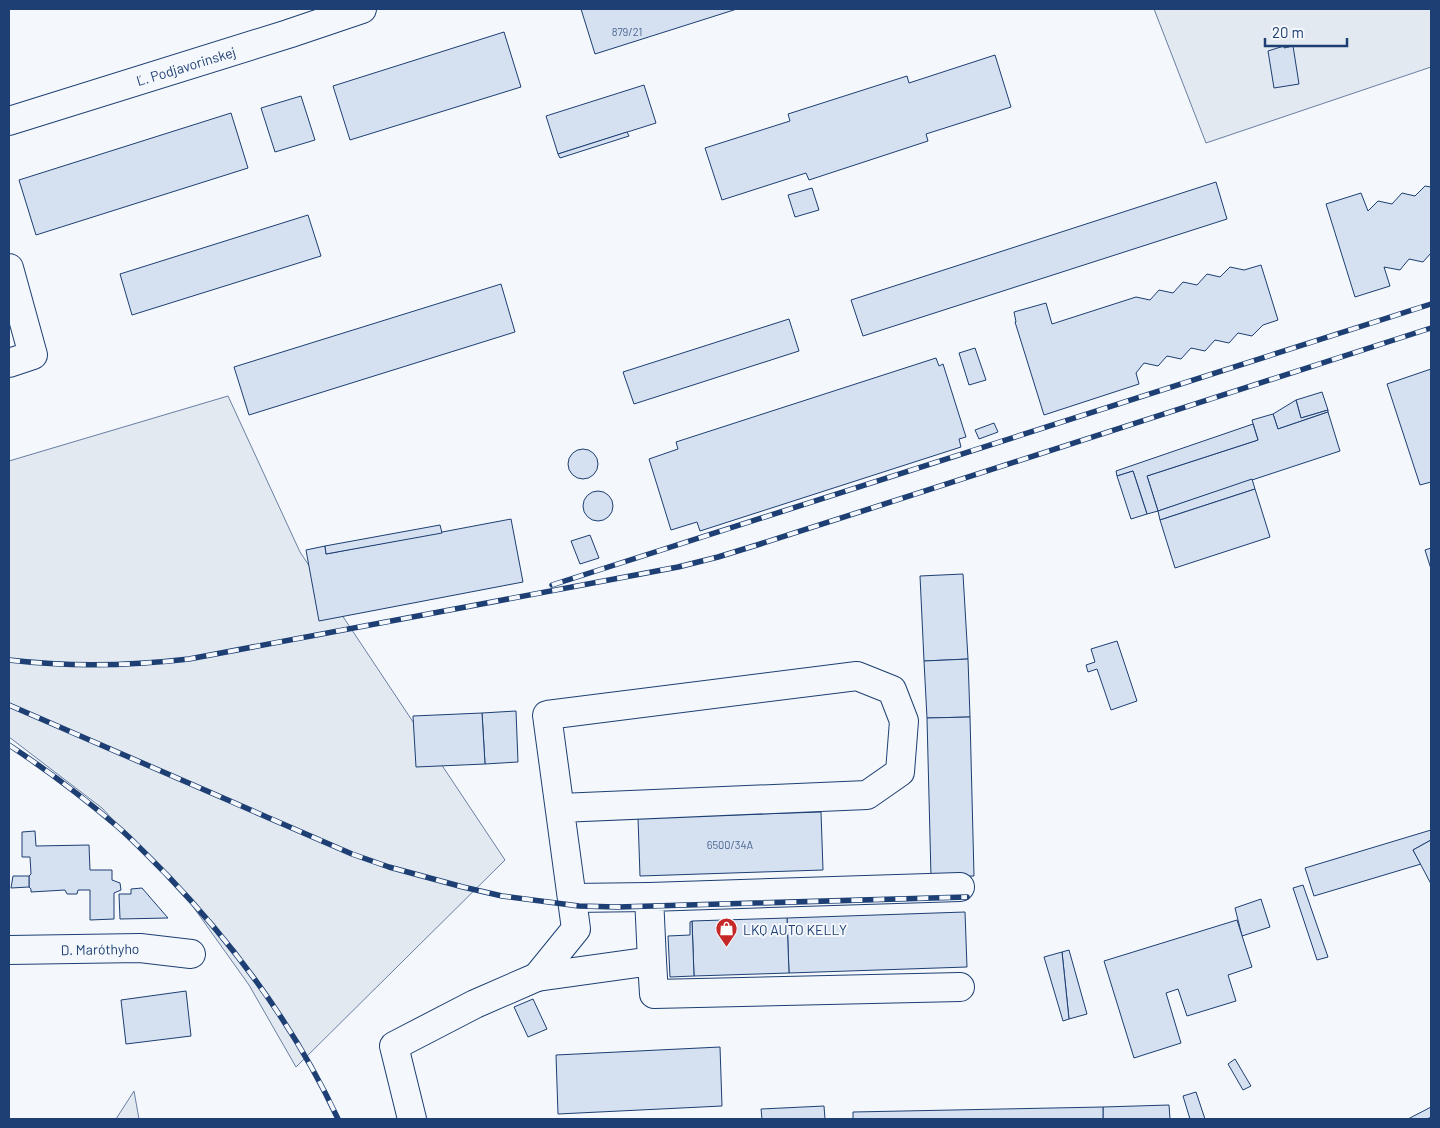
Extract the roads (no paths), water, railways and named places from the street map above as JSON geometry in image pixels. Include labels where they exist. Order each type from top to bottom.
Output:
[{"type":"street","name":"Ľ. Podjavorinskej","points":[[9,121],[362,9]]},
{"type":"street","points":[[9,268],[33,355],[9,364]]},
{"type":"street","points":[[537,977],[576,928],[547,715],[857,676],[892,690],[904,721],[900,772],[866,795],[560,808]]},
{"type":"street","points":[[572,898],[960,887]]},
{"type":"street","points":[[649,897],[654,994],[960,986]]},
{"type":"street","name":"D. Maróthyho","points":[[9,950],[140,948],[192,954]]},
{"type":"street","points":[[412,1119],[394,1046],[475,1004],[537,977],[652,961]]},
{"type":"railway","points":[[552,585],[1431,304]]},
{"type":"railway","points":[[9,660],[99,665],[189,659],[678,567],[757,545],[1431,328]]},
{"type":"railway","points":[[9,705],[352,854],[389,867],[502,896],[579,906],[618,907],[967,897]]},
{"type":"railway","points":[[9,745],[65,784],[118,827],[192,902],[240,960],[284,1021],[338,1119]]},
{"type":"place","name":"LKQ AUTO KELLY","points":[[727,948]]}]
